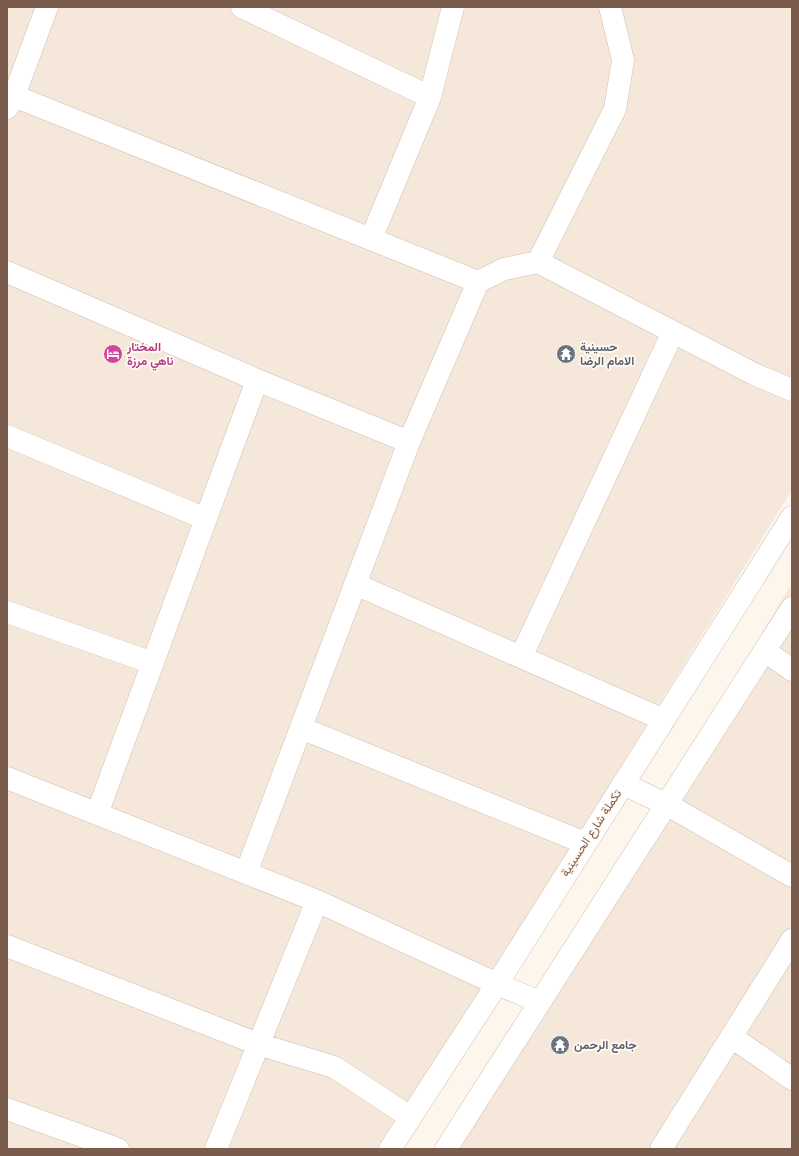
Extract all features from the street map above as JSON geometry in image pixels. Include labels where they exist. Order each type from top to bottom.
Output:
[{"type":"street","points":[[47,7],[10,102],[371,239],[478,282]]},
{"type":"street","points":[[242,7],[430,98]]},
{"type":"street","points":[[371,239],[430,98],[453,7]]},
{"type":"street","points":[[538,262],[615,109],[623,60],[610,7]]},
{"type":"street","points":[[246,873],[409,442],[478,282],[504,269],[538,262],[756,375],[792,390]]},
{"type":"street","points":[[7,272],[257,380],[409,442]]},
{"type":"street","points":[[521,657],[673,332]]},
{"type":"street","points":[[97,814],[257,380]]},
{"type":"street","points":[[7,436],[206,519]]},
{"type":"street","name":"تكملة شارع الحسينية","points":[[390,1149],[497,984],[792,517]]},
{"type":"street","points":[[355,584],[664,720]]},
{"type":"street","points":[[446,1149],[792,608]]},
{"type":"street","points":[[7,612],[153,663]]},
{"type":"street","points":[[765,651],[792,670]]},
{"type":"street","points":[[301,728],[585,843]]},
{"type":"street","points":[[7,778],[317,900],[497,984],[540,1002]]},
{"type":"street","points":[[623,784],[666,804],[792,876]]},
{"type":"street","points":[[216,1149],[317,900]]},
{"type":"street","points":[[660,1149],[792,940]]},
{"type":"street","points":[[7,946],[258,1044],[334,1067],[410,1117]]},
{"type":"street","points":[[732,1037],[792,1079]]},
{"type":"street","points":[[7,1109],[118,1149]]},
{"type":"shaded area","points":[[7,7],[792,7],[792,490],[384,1149],[7,1149]]},
{"type":"shaded area","points":[[792,583],[792,1149],[450,1149]]},
{"type":"place","name":"المختار ناهي مرزة","points":[[113,354]]},
{"type":"place","name":"حسينية الامام الرضا","points":[[566,354]]},
{"type":"place","name":"جامع الرحمن","points":[[560,1045]]}]
